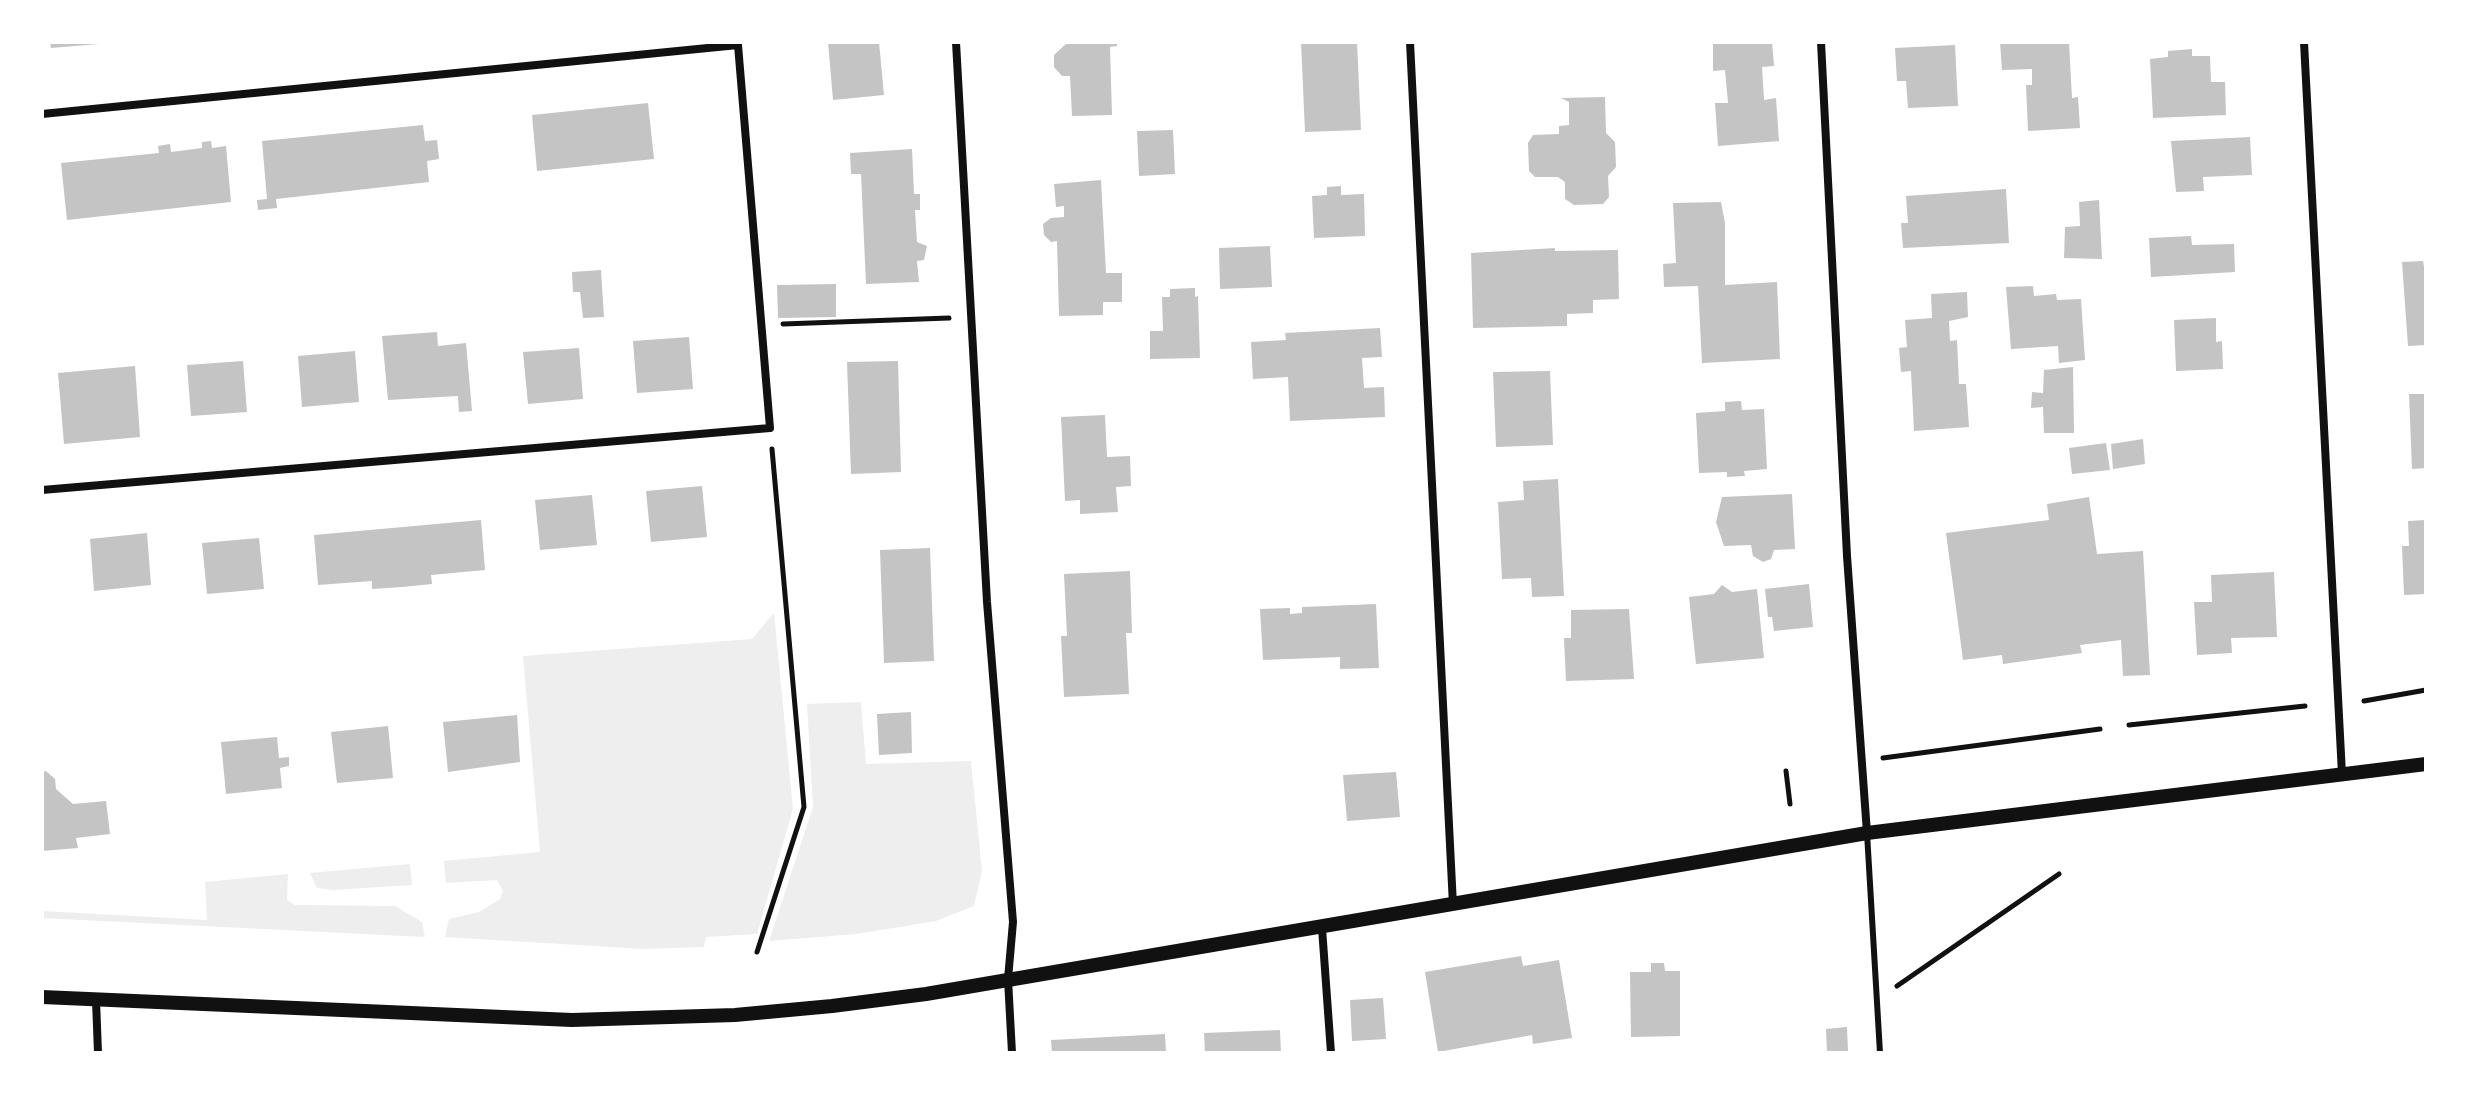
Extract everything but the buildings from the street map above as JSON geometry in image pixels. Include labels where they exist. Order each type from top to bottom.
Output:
[{"type":"street","points":[[956,42],[987,602],[1013,922],[1008,979],[1012,1053]]},
{"type":"street","points":[[1410,42],[1453,906]]},
{"type":"street","points":[[1821,42],[1847,556],[1867,833]]},
{"type":"street","points":[[2304,42],[2342,774]]},
{"type":"street","points":[[42,114],[738,45],[770,428],[42,490]]},
{"type":"street","points":[[42,997],[602,1019],[735,1015],[832,1006],[1322,928],[1867,833],[2426,764]]},
{"type":"street","points":[[1322,928],[1331,1053]]},
{"type":"street","points":[[96,1000],[98,1053]]},
{"type":"lane","points":[[1867,833],[1880,1053]]},
{"type":"path","points":[[762,325],[971,317]]},
{"type":"path","points":[[757,952],[804,807],[770,428]]},
{"type":"path","points":[[2364,701],[2426,690]]},
{"type":"path","points":[[2129,725],[2305,706]]},
{"type":"path","points":[[1879,759],[2100,729]]},
{"type":"path","points":[[1786,771],[1790,804]]},
{"type":"path","points":[[1876,1000],[2059,874]]},
{"type":"shaded area","points":[[774,613],[793,809],[757,934],[706,937],[704,947],[644,949],[445,937],[449,919],[479,912],[500,899],[503,891],[497,880],[446,883],[444,861],[540,852],[523,656],[752,639]]},
{"type":"shaded area","points":[[861,702],[866,764],[971,761],[982,871],[974,906],[936,921],[856,934],[769,941],[813,807],[807,704]]},
{"type":"shaded area","points":[[410,864],[412,885],[333,890],[317,888],[310,873]]},
{"type":"shaded area","points":[[288,874],[287,900],[295,905],[395,906],[422,922],[425,937],[42,918],[42,911],[207,920],[205,882]]}]
